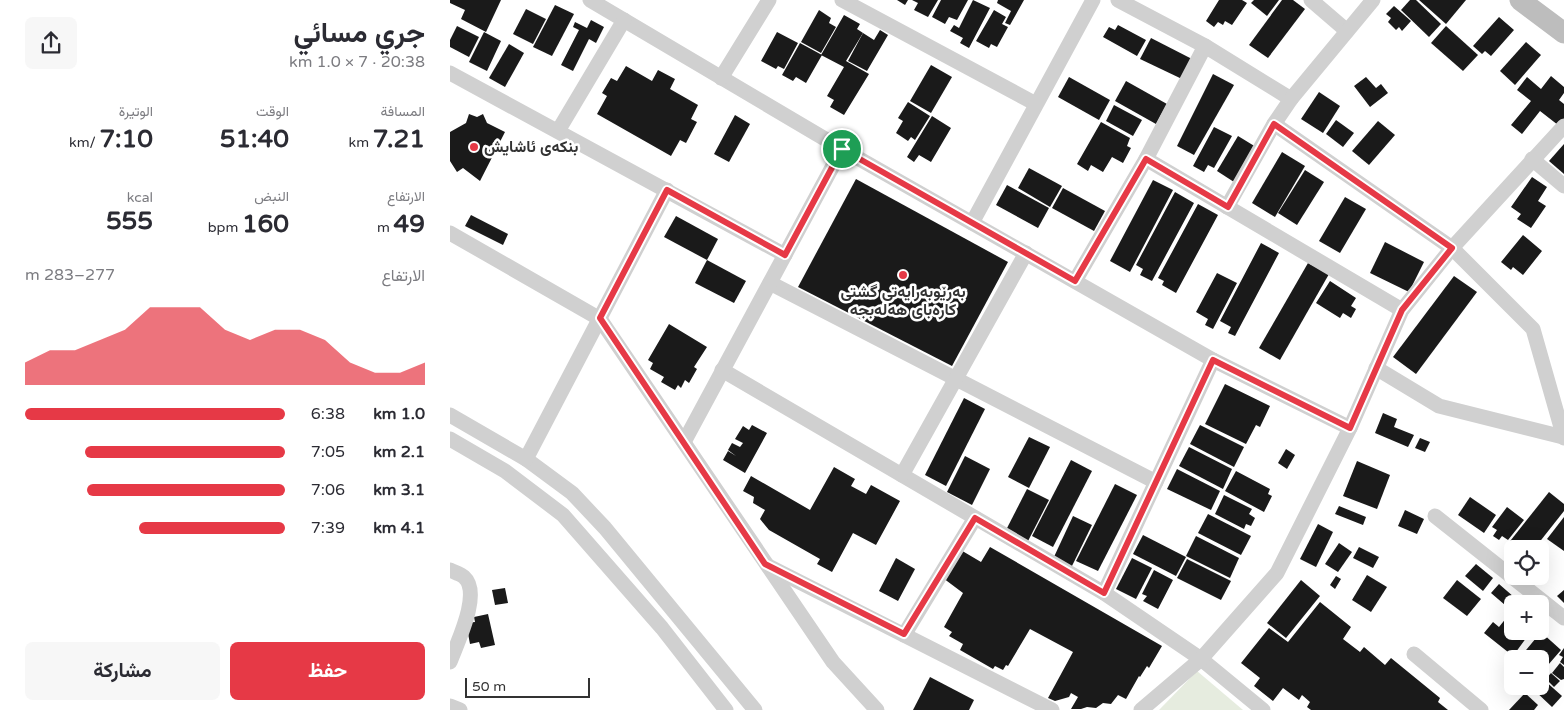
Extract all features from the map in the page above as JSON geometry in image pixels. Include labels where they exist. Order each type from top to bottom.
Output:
[{"type":"main road","points":[[1520,0],[1564,33]]},
{"type":"street","points":[[590,0],[842,149],[1213,360],[1350,428]]},
{"type":"street","points":[[721,78],[769,0]]},
{"type":"street","points":[[842,0],[1036,104]]},
{"type":"street","points":[[972,223],[1093,0]]},
{"type":"street","points":[[1118,0],[1205,46],[1291,99]]},
{"type":"street","points":[[1311,0],[1348,31]]},
{"type":"street","points":[[1228,207],[1274,124],[1291,99],[1373,0]]},
{"type":"street","points":[[558,131],[624,20]]},
{"type":"street","points":[[1075,281],[1146,159],[1205,46]]},
{"type":"street","points":[[450,73],[785,255]]},
{"type":"street","points":[[1274,124],[1452,248],[1532,329],[1563,438]]},
{"type":"street","points":[[1141,710],[1201,659],[1277,573],[1350,428],[1402,310],[1452,248],[1564,126]]},
{"type":"street","points":[[684,442],[842,149]]},
{"type":"street","points":[[1146,159],[1402,310]]},
{"type":"street","points":[[1532,160],[1564,186]]},
{"type":"street","points":[[526,458],[667,190]]},
{"type":"street","points":[[450,233],[600,318],[833,662],[877,710]]},
{"type":"street","points":[[902,475],[1026,254]]},
{"type":"street","points":[[770,283],[1156,482]]},
{"type":"street","points":[[1104,593],[1213,360]]},
{"type":"street","points":[[1376,368],[1440,406],[1563,438]]},
{"type":"street","points":[[722,370],[1104,593],[1201,659],[1263,710]]},
{"type":"street","points":[[450,415],[526,458],[567,488],[595,516],[755,710]]},
{"type":"street","points":[[450,439],[505,471],[563,515],[662,628],[726,710]]},
{"type":"street","points":[[1435,516],[1564,618]]},
{"type":"street","points":[[904,634],[975,518]]},
{"type":"street","points":[[765,564],[1052,710]]},
{"type":"street","points":[[450,570],[464,577],[471,589],[470,608],[450,662]]},
{"type":"street","points":[[1414,654],[1481,710]]},
{"type":"street","points":[[450,706],[460,710]]},
{"type":"shaded area","points":[[1197,671],[1243,710],[1159,710]]},
{"type":"building","points":[[450,0],[501,0],[486,32],[461,19],[465,10],[450,3]]},
{"type":"building","points":[[897,0],[908,0],[905,5]]},
{"type":"building","points":[[912,0],[938,0],[928,17],[914,10],[918,3]]},
{"type":"building","points":[[941,0],[968,0],[957,20],[949,17],[945,24],[932,17]]},
{"type":"building","points":[[973,0],[990,8],[969,48],[960,43],[963,38],[950,31],[954,25],[959,28]]},
{"type":"building","points":[[998,0],[1024,0],[1010,25],[1005,23],[1011,11],[997,3]]},
{"type":"building","points":[[1219,0],[1242,0],[1247,3],[1232,25],[1225,21],[1223,25],[1218,22],[1214,27],[1206,21]]},
{"type":"building","points":[[1254,0],[1279,0],[1267,16],[1251,3]]},
{"type":"building","points":[[1282,0],[1293,0],[1305,9],[1268,58],[1249,45]]},
{"type":"building","points":[[1410,0],[1416,0],[1441,24],[1429,37],[1401,10]]},
{"type":"building","points":[[1419,0],[1466,0],[1446,24]]},
{"type":"building","points":[[555,5],[574,14],[552,56],[533,47]]},
{"type":"building","points":[[1394,6],[1411,21],[1402,31],[1399,27],[1396,30],[1388,22],[1391,18],[1386,14]]},
{"type":"building","points":[[526,9],[546,19],[533,44],[513,34]]},
{"type":"building","points":[[819,10],[831,18],[829,23],[836,27],[821,53],[801,42]]},
{"type":"building","points":[[994,10],[1006,17],[1002,24],[1008,27],[997,47],[991,44],[989,48],[976,41]]},
{"type":"building","points":[[844,15],[860,24],[857,29],[863,33],[846,61],[869,74],[844,115],[830,107],[834,100],[827,96],[844,67],[821,55]]},
{"type":"building","points":[[1499,17],[1514,30],[1491,56],[1485,51],[1482,54],[1473,46]]},
{"type":"building","points":[[591,20],[604,27],[596,43],[589,39],[573,71],[561,65],[579,30],[573,27],[575,22],[587,28]]},
{"type":"building","points":[[1118,25],[1146,40],[1137,56],[1103,37],[1109,27],[1115,30]]},
{"type":"building","points":[[457,26],[479,37],[469,57],[450,47],[450,40]]},
{"type":"building","points":[[1446,26],[1478,55],[1463,71],[1431,43]]},
{"type":"building","points":[[880,30],[888,35],[867,71],[848,61],[863,33],[874,40]]},
{"type":"building","points":[[484,32],[501,41],[487,71],[469,62]]},
{"type":"building","points":[[777,32],[798,43],[784,69],[778,66],[776,69],[761,61]]},
{"type":"building","points":[[1151,38],[1192,59],[1182,79],[1140,59]]},
{"type":"building","points":[[1526,42],[1541,55],[1515,85],[1500,71]]},
{"type":"building","points":[[800,43],[822,55],[806,83],[796,77],[793,81],[782,75]]},
{"type":"building","points":[[509,44],[524,53],[505,87],[489,78]]},
{"type":"building","points":[[931,65],[952,77],[931,113],[910,101]]},
{"type":"building","points":[[626,66],[652,81],[658,70],[675,79],[670,89],[698,105],[691,119],[697,122],[686,143],[680,140],[671,156],[597,114],[607,96],[602,93],[611,78],[617,81]]},
{"type":"building","points":[[1213,74],[1234,85],[1194,155],[1177,146]]},
{"type":"building","points":[[1551,76],[1564,87],[1564,93],[1559,100],[1564,104],[1564,119],[1558,125],[1540,111],[1522,134],[1511,125],[1531,101],[1517,90],[1527,77],[1541,89]]},
{"type":"building","points":[[1069,77],[1110,100],[1099,120],[1058,97]]},
{"type":"building","points":[[1366,77],[1376,88],[1381,84],[1388,93],[1370,107],[1354,86]]},
{"type":"building","points":[[1126,81],[1167,104],[1156,124],[1115,101]]},
{"type":"building","points":[[1319,92],[1340,106],[1323,133],[1301,119]]},
{"type":"building","points":[[908,102],[930,116],[915,140],[911,137],[908,141],[896,133],[903,121],[898,118]]},
{"type":"building","points":[[1114,105],[1142,120],[1133,136],[1106,121]]},
{"type":"building","name":"بنکەی ئاشایش","points":[[469,114],[477,117],[483,114],[487,123],[505,132],[480,181],[463,168],[457,172],[450,161],[450,132],[466,123]]},
{"type":"building","points":[[735,115],[750,124],[729,162],[714,154]]},
{"type":"building","points":[[932,116],[951,128],[931,162],[919,155],[914,162],[907,157]]},
{"type":"building","points":[[1336,120],[1354,133],[1343,147],[1326,134]]},
{"type":"building","points":[[1378,121],[1395,135],[1369,165],[1352,151]]},
{"type":"building","points":[[1101,122],[1130,138],[1127,146],[1131,148],[1123,163],[1112,157],[1103,172],[1091,165],[1088,171],[1077,164]]},
{"type":"building","points":[[1214,127],[1232,136],[1214,168],[1208,165],[1204,172],[1193,166]]},
{"type":"building","points":[[1238,136],[1256,147],[1234,182],[1217,171]]},
{"type":"building","points":[[1564,144],[1564,174],[1549,161]]},
{"type":"building","points":[[1282,152],[1305,166],[1275,217],[1252,203]]},
{"type":"building","points":[[1029,168],[1062,186],[1050,207],[1018,188]]},
{"type":"building","points":[[1305,170],[1324,182],[1297,225],[1278,213]]},
{"type":"building","points":[[1532,177],[1547,187],[1538,201],[1546,206],[1531,228],[1517,219],[1521,214],[1511,207]]},
{"type":"building","name":"بەرێوبەرایەتی گشتی کارەبای هەلەبجە","points":[[856,179],[1008,262],[952,366],[798,287]]},
{"type":"building","points":[[1153,180],[1173,190],[1130,272],[1110,261]]},
{"type":"building","points":[[1007,185],[1049,208],[1038,228],[996,205]]},
{"type":"building","points":[[1063,188],[1105,211],[1094,231],[1052,208]]},
{"type":"building","points":[[1175,192],[1194,203],[1152,281],[1140,275],[1143,269],[1136,265]]},
{"type":"building","points":[[1345,197],[1366,209],[1340,253],[1319,241]]},
{"type":"building","points":[[1198,204],[1218,215],[1176,293],[1162,285],[1164,281],[1158,278]]},
{"type":"building","points":[[471,215],[508,234],[503,245],[465,226]]},
{"type":"building","points":[[676,216],[718,239],[707,260],[664,237]]},
{"type":"building","points":[[1523,235],[1542,251],[1523,275],[1513,267],[1511,270],[1501,262]]},
{"type":"building","points":[[1385,242],[1424,262],[1409,292],[1370,273]]},
{"type":"building","points":[[1261,243],[1279,253],[1235,336],[1228,333],[1231,327],[1220,321]]},
{"type":"building","points":[[707,260],[746,281],[734,303],[695,283]]},
{"type":"building","points":[[1308,263],[1329,274],[1280,360],[1259,348]]},
{"type":"building","points":[[1217,273],[1237,283],[1213,329],[1205,325],[1208,319],[1196,312]]},
{"type":"building","points":[[1454,276],[1477,292],[1416,374],[1393,357]]},
{"type":"building","points":[[1330,281],[1356,298],[1351,306],[1356,309],[1351,318],[1343,313],[1340,318],[1316,303]]},
{"type":"building","points":[[669,324],[707,347],[694,367],[697,369],[689,383],[685,380],[681,388],[678,385],[675,390],[661,382],[664,377],[650,369],[653,363],[648,360]]},
{"type":"building","points":[[1225,384],[1270,406],[1260,427],[1256,425],[1246,444],[1205,424]]},
{"type":"building","points":[[964,398],[985,409],[946,486],[925,475]]},
{"type":"building","points":[[1383,413],[1397,419],[1394,427],[1414,435],[1408,447],[1375,433]]},
{"type":"building","points":[[752,425],[767,433],[745,473],[723,460],[728,451],[736,456],[728,450],[732,443],[740,447],[743,443],[735,439],[743,426],[749,430]]},
{"type":"building","points":[[1200,425],[1244,447],[1234,467],[1190,444]]},
{"type":"building","points":[[1029,437],[1050,447],[1029,488],[1008,477]]},
{"type":"building","points":[[1420,438],[1430,442],[1425,452],[1415,448]]},
{"type":"building","points":[[1189,447],[1232,469],[1223,489],[1179,466]]},
{"type":"building","points":[[1286,449],[1295,455],[1287,469],[1278,463]]},
{"type":"building","points":[[965,456],[990,469],[972,505],[947,492]]},
{"type":"building","points":[[1071,460],[1092,471],[1053,547],[1032,536]]},
{"type":"building","points":[[1357,461],[1390,475],[1377,509],[1343,496]]},
{"type":"building","points":[[834,467],[855,479],[851,486],[866,494],[871,485],[900,501],[876,545],[853,533],[832,572],[817,564],[820,559],[769,530],[760,519],[765,510],[753,503],[754,497],[743,491],[751,476],[810,510]]},
{"type":"building","points":[[1177,469],[1220,491],[1211,510],[1167,489]]},
{"type":"building","points":[[1236,471],[1270,489],[1268,494],[1272,496],[1264,512],[1225,491]]},
{"type":"building","points":[[1115,484],[1137,495],[1098,571],[1076,561]]},
{"type":"building","points":[[1027,489],[1049,500],[1027,543],[1005,532]]},
{"type":"building","points":[[1549,492],[1564,504],[1564,511],[1541,540],[1511,540]]},
{"type":"building","points":[[1224,495],[1252,509],[1249,514],[1255,518],[1251,526],[1246,524],[1244,529],[1215,514]]},
{"type":"building","points":[[1470,497],[1496,515],[1484,533],[1458,515]]},
{"type":"building","points":[[1339,506],[1366,517],[1363,525],[1335,514]]},
{"type":"building","points":[[1507,507],[1524,520],[1508,540],[1502,536],[1499,540],[1493,536],[1497,530],[1492,527]]},
{"type":"building","points":[[1405,510],[1424,519],[1417,534],[1398,526]]},
{"type":"building","points":[[1208,514],[1251,536],[1241,555],[1198,533]]},
{"type":"building","points":[[1073,516],[1092,525],[1071,568],[1053,559]]},
{"type":"building","points":[[1564,517],[1564,551],[1547,539]]},
{"type":"building","points":[[1318,524],[1333,532],[1316,567],[1300,559]]},
{"type":"building","points":[[1143,535],[1186,557],[1176,576],[1133,554]]},
{"type":"building","points":[[1196,536],[1239,558],[1230,578],[1186,556]]},
{"type":"building","points":[[1339,543],[1352,552],[1338,572],[1325,564]]},
{"type":"building","points":[[990,547],[1162,646],[1149,668],[1147,666],[1139,676],[1126,699],[1118,695],[1111,704],[1103,703],[1096,708],[1071,709],[1078,697],[1071,693],[1069,697],[1055,701],[1048,698],[1073,652],[1030,629],[1008,666],[1006,665],[1003,670],[995,666],[993,669],[960,650],[963,644],[949,636],[952,632],[944,627],[963,593],[943,578],[959,549],[981,562]]},
{"type":"building","points":[[1359,547],[1379,557],[1373,568],[1353,558]]},
{"type":"building","points":[[896,558],[915,569],[898,601],[879,591]]},
{"type":"building","points":[[1132,558],[1152,568],[1136,599],[1116,589]]},
{"type":"building","points":[[1187,559],[1231,581],[1221,600],[1177,578]]},
{"type":"building","points":[[1476,564],[1493,578],[1483,591],[1465,576]]},
{"type":"building","points":[[1154,570],[1173,580],[1158,609],[1143,601],[1147,596],[1142,594]]},
{"type":"building","points":[[1367,575],[1387,587],[1371,612],[1352,600]]},
{"type":"building","points":[[1336,576],[1341,579],[1335,589],[1330,585]]},
{"type":"building","points":[[1301,580],[1320,596],[1286,638],[1267,623]]},
{"type":"building","points":[[1457,580],[1481,599],[1467,616],[1443,598]]},
{"type":"building","points":[[1499,584],[1512,595],[1504,595],[1504,604],[1491,593]]},
{"type":"building","points":[[505,588],[508,603],[495,605],[492,590]]},
{"type":"building","points":[[1564,590],[1564,603],[1557,596]]},
{"type":"building","points":[[1320,602],[1351,627],[1343,639],[1360,652],[1364,647],[1385,665],[1391,658],[1440,698],[1438,702],[1448,710],[1311,710],[1307,707],[1310,702],[1302,695],[1299,700],[1283,688],[1273,701],[1254,686],[1260,678],[1241,663],[1269,628],[1288,642]]},
{"type":"building","points":[[488,614],[495,645],[481,648],[479,642],[470,644],[466,623],[475,622],[474,617]]},
{"type":"building","points":[[1504,621],[1504,640],[1525,640],[1517,650],[1505,650],[1484,633],[1493,622],[1499,627]]},
{"type":"building","points":[[1549,639],[1561,650],[1549,664],[1549,650],[1526,650],[1534,640]]},
{"type":"building","points":[[1564,648],[1564,665],[1560,662],[1563,657],[1559,655]]},
{"type":"building","points":[[1560,663],[1564,667],[1564,679],[1561,680],[1552,673]]},
{"type":"building","points":[[1551,673],[1560,681],[1554,687],[1549,682]]},
{"type":"building","points":[[930,677],[974,700],[969,710],[913,710]]},
{"type":"building","points":[[1549,684],[1562,696],[1552,707],[1539,695],[1549,695]]},
{"type":"building","points":[[1523,695],[1527,695],[1538,705],[1534,710],[1509,710]]},
{"type":"place","name":"بنکەی ئاشایش","points":[[474,147]]},
{"type":"place","name":"بەرێوبەرایەتی گشتی کارەبای هەلەبجە","points":[[903,275]]},
{"type":"route","points":[[1274,124],[1452,248],[1402,310],[1350,428],[1213,360],[1104,593],[975,518],[904,634],[765,564],[600,318],[667,190],[785,255],[842,149],[1075,281],[1146,159],[1228,207],[1274,124]]}]
